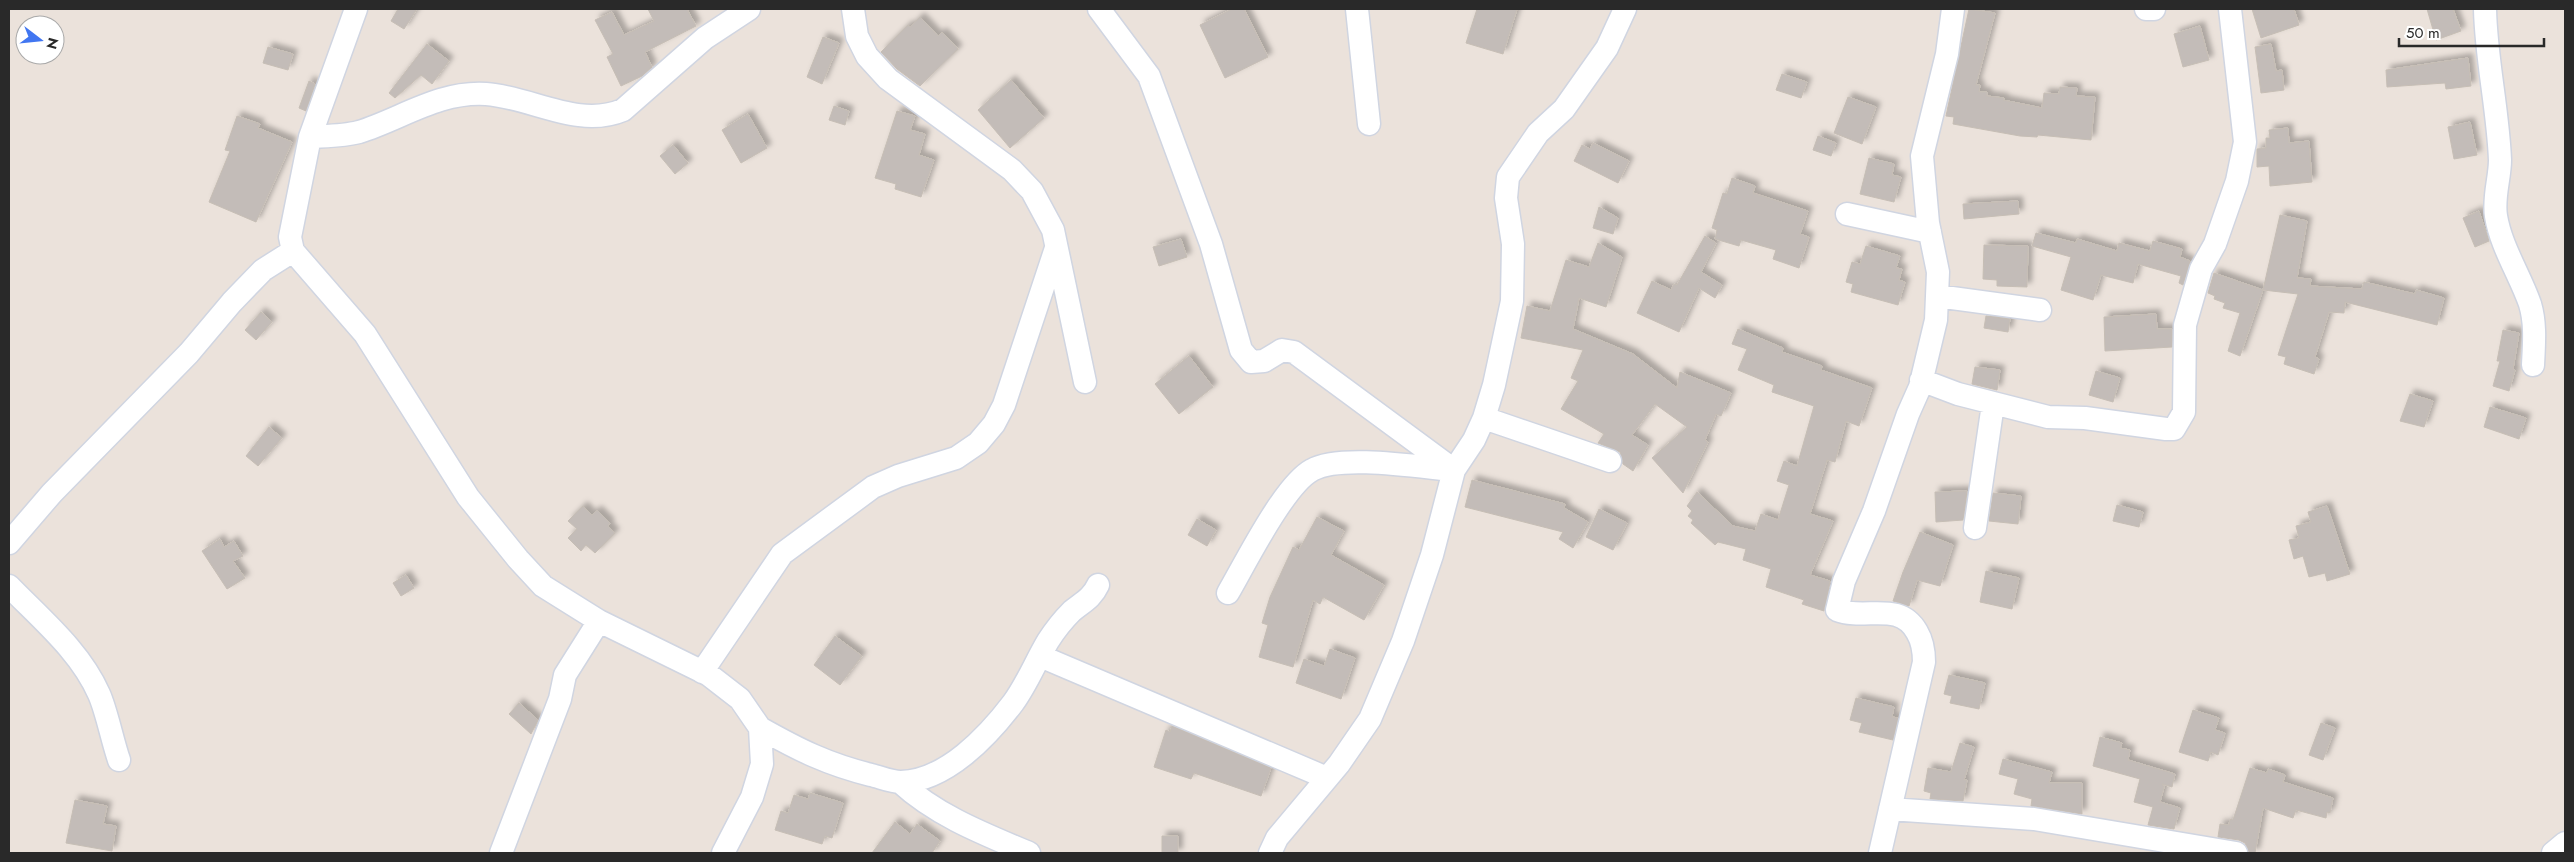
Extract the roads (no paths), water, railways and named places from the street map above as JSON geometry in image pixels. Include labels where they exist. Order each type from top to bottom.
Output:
[{"type":"street","points":[[356,9],[310,137],[290,237],[293,251],[364,334],[468,497],[518,559],[543,586],[599,621],[702,672],[740,700],[760,728],[805,754],[837,767],[900,782],[922,778],[939,771],[959,758],[991,729],[1013,703],[1055,630],[1072,612],[1093,595],[1098,585]]},
{"type":"street","points":[[310,137],[358,132],[402,113],[450,96],[485,94],[583,116],[609,116],[623,110],[705,38],[749,9]]},
{"type":"street","points":[[853,9],[857,36],[867,56],[888,79],[1012,170],[1032,192],[1053,230],[1085,382]]},
{"type":"street","points":[[1099,9],[1149,76],[1211,244],[1241,350],[1251,362],[1258,362],[1282,350],[1294,352],[1454,470]]},
{"type":"street","points":[[1357,9],[1369,124]]},
{"type":"street","points":[[1270,853],[1277,838],[1356,742],[1370,719],[1403,641],[1432,555],[1454,470],[1474,440],[1484,418],[1494,385],[1512,301],[1513,244],[1506,198],[1508,177],[1538,133],[1564,108],[1607,48],[1625,9]]},
{"type":"street","points":[[1880,853],[1924,662],[1921,639],[1912,622],[1899,615],[1871,613],[1850,615],[1837,610],[1844,581],[1874,511],[1921,380],[1936,320],[1938,272],[1930,232],[1922,156],[1947,54],[1953,9]]},
{"type":"street","points":[[2146,9],[2154,9]]},
{"type":"street","points":[[1921,380],[1993,404],[2048,417],[2085,418],[2166,430],[2174,429],[2184,412],[2185,325],[2201,269],[2215,244],[2237,181],[2245,142],[2230,9]]},
{"type":"street","points":[[2485,9],[2486,40],[2500,160],[2495,204],[2496,217],[2502,239],[2530,306],[2535,326],[2533,364]]},
{"type":"street","points":[[1847,214],[1930,232]]},
{"type":"street","points":[[702,672],[782,554],[873,487],[898,476],[956,458],[978,443],[994,424],[1004,406],[1056,248]]},
{"type":"street","points":[[9,542],[58,485],[189,353],[262,270],[293,251]]},
{"type":"street","points":[[1937,296],[2040,310]]},
{"type":"street","points":[[1975,528],[1993,404]]},
{"type":"street","points":[[1484,418],[1610,461]]},
{"type":"street","points":[[1228,593],[1287,495],[1310,471],[1321,466],[1356,463],[1454,470]]},
{"type":"street","points":[[9,586],[63,642],[86,670],[100,695],[119,760]]},
{"type":"street","points":[[501,853],[560,699],[565,675],[599,621]]},
{"type":"street","points":[[1040,656],[1327,778]]},
{"type":"street","points":[[722,853],[752,797],[762,764],[760,728]]},
{"type":"street","points":[[900,782],[916,796],[961,824],[1030,853]]},
{"type":"street","points":[[1890,810],[2034,819],[2195,850],[2236,853]]},
{"type":"street","points":[[2553,853],[2565,843]]}]
